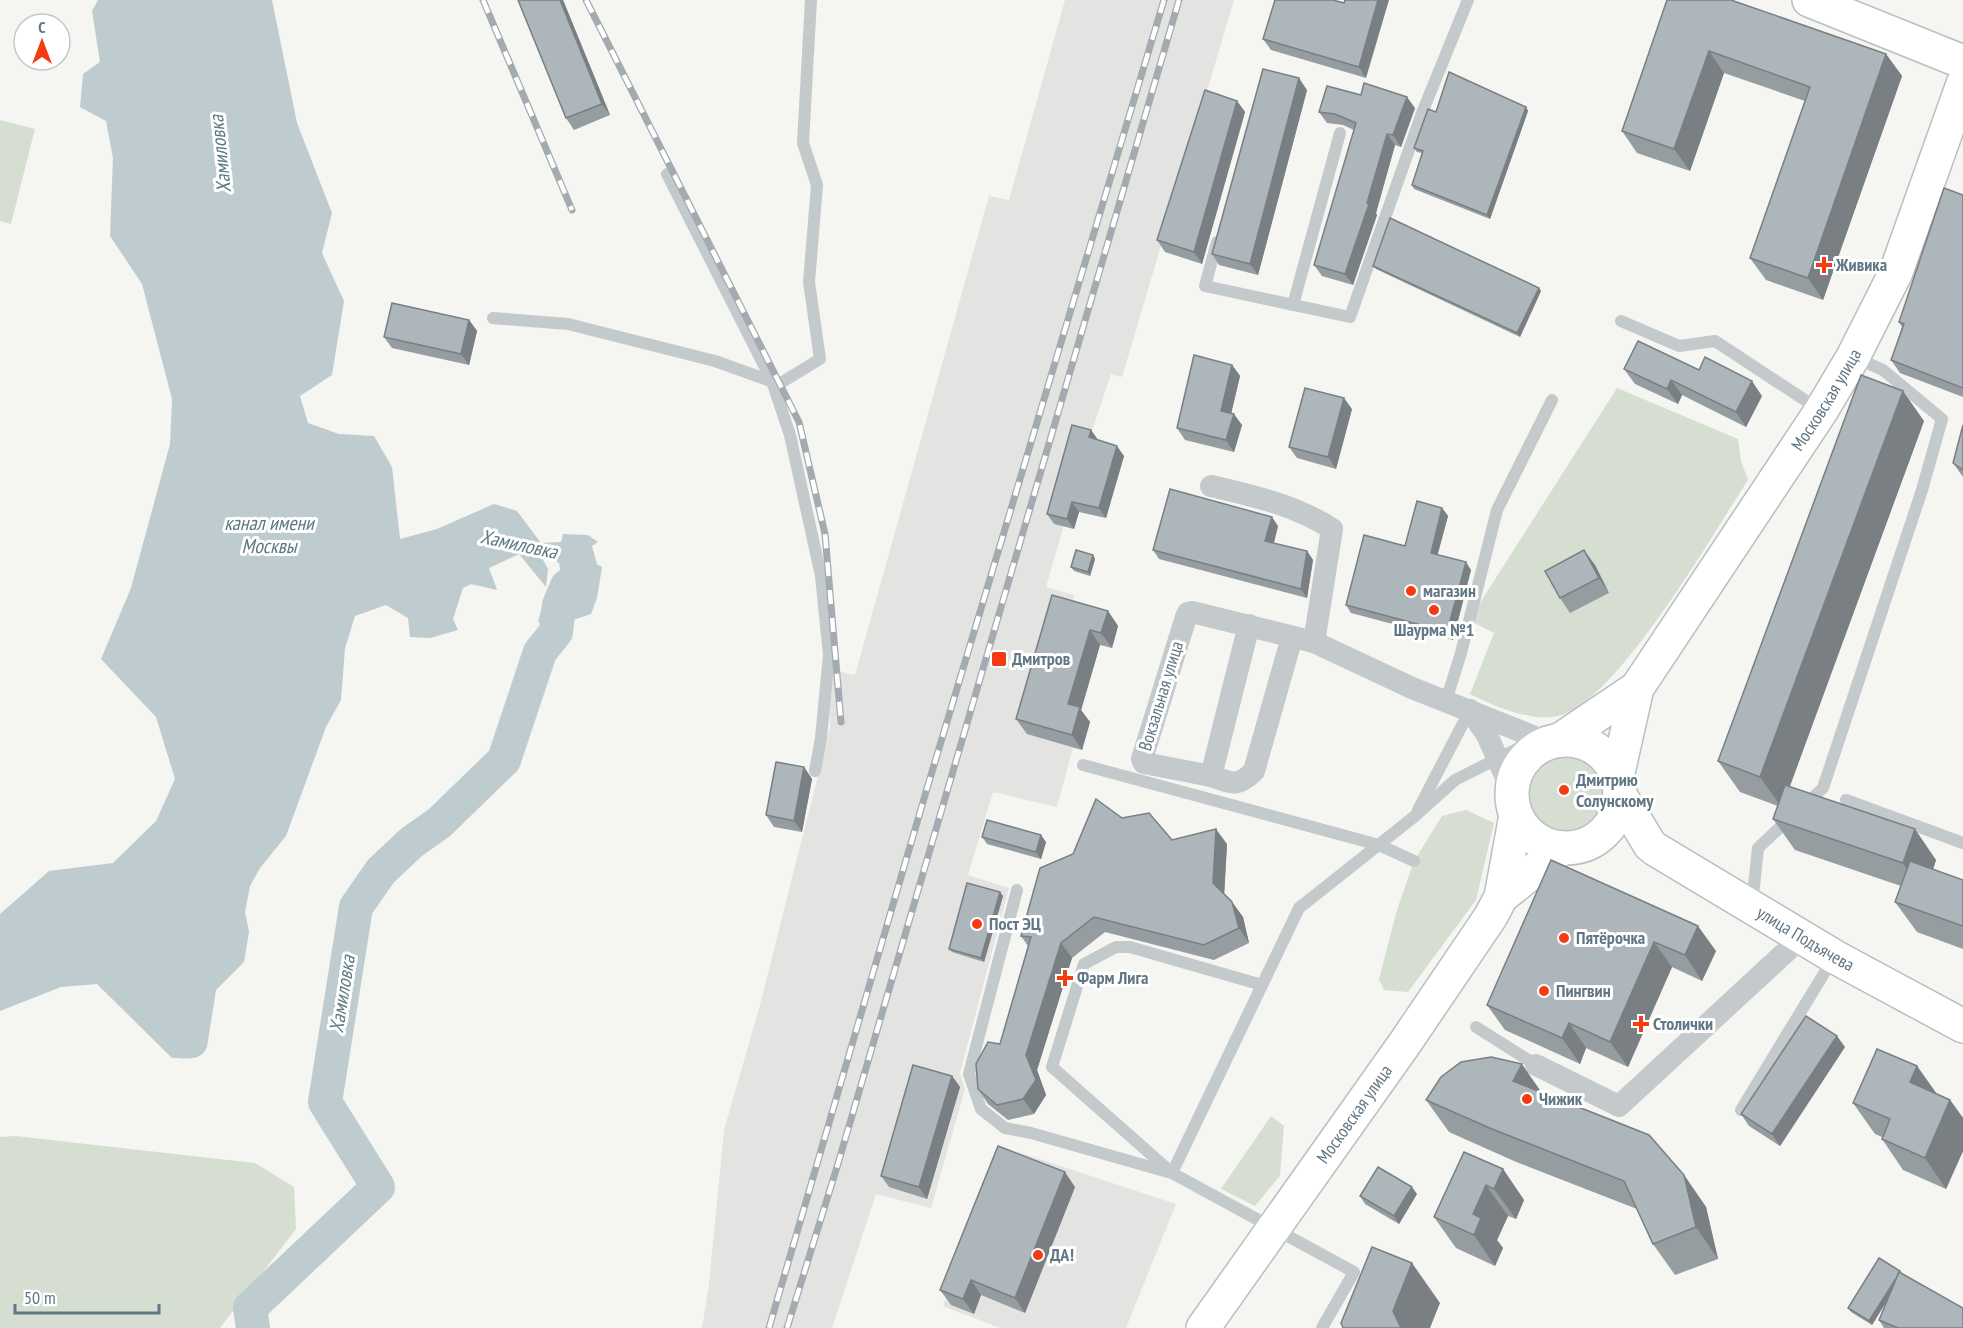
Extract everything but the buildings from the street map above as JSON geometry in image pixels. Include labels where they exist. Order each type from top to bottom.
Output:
[{"type":"main road","points":[[1809,0],[1963,62]]},
{"type":"main road","name":"Московская улица","points":[[1203,1328],[1405,1043],[1501,897],[1575,846],[1602,834],[1611,824],[1618,811],[1619,786],[1637,688],[1821,411],[1853,357],[1896,272],[1963,84]]},
{"type":"main road","name":"Московская улица","points":[[1501,897],[1516,775],[1523,761],[1533,751],[1555,741],[1637,688]]},
{"type":"main road","points":[[1555,741],[1585,743],[1600,752],[1610,762],[1619,786]]},
{"type":"main road","name":"улица Подъячева","points":[[1619,786],[1650,845],[1835,957],[1963,1026]]},
{"type":"main road","points":[[1514,803],[1532,836],[1547,844],[1575,846]]},
{"type":"main road","name":"улица Подъячева","points":[[1575,846],[1650,845]]},
{"type":"street","points":[[1211,486],[1267,500],[1311,515],[1332,530],[1303,639],[1254,771],[1243,782],[1233,784],[1211,777],[1249,625]]},
{"type":"street","name":"Вокзальная улица","points":[[1211,777],[1144,763],[1142,759],[1188,613],[1303,639],[1446,701],[1555,741]]},
{"type":"street","points":[[1470,710],[1487,735],[1498,758],[1514,803]]},
{"type":"street","points":[[1536,1065],[1619,1106],[1802,937]]},
{"type":"lane","points":[[493,318],[568,324],[715,362],[779,384],[820,359],[809,282],[817,184],[803,143],[811,0]]},
{"type":"lane","points":[[1221,229],[1205,286],[1350,317],[1422,112],[1468,0]]},
{"type":"lane","points":[[1293,305],[1341,133]]},
{"type":"lane","points":[[668,174],[772,381],[790,435],[821,576],[829,655],[821,738],[815,771]]},
{"type":"lane","points":[[1621,321],[1679,346],[1715,341],[1821,411]]},
{"type":"lane","points":[[1752,906],[1758,848],[1823,788],[1922,490],[1942,419],[1883,370],[1853,357]]},
{"type":"lane","points":[[1446,701],[1461,653],[1497,510],[1552,400]]},
{"type":"lane","points":[[1416,816],[1470,710]]},
{"type":"lane","points":[[1172,1173],[1299,908],[1416,816],[1455,780],[1519,748],[1555,741]]},
{"type":"lane","points":[[1083,765],[1379,845],[1414,861]]},
{"type":"lane","points":[[1846,800],[1963,843]]},
{"type":"lane","points":[[1017,890],[969,1074],[981,1109],[1005,1128],[1031,1133],[1172,1173],[1354,1272],[1322,1328]]},
{"type":"lane","points":[[1172,1173],[1052,1067],[1084,964],[1116,947],[1130,947],[1262,986]]},
{"type":"lane","points":[[1741,1110],[1835,957]]},
{"type":"lane","points":[[1476,1027],[1536,1065]]},
{"type":"shaded area","points":[[1065,0],[1234,0],[1122,377],[1111,374],[1087,445],[1046,587],[1074,595],[1070,612],[1118,626],[1112,648],[1100,645],[1079,719],[1090,722],[1082,750],[1073,748],[1057,807],[993,792],[968,875],[1009,888],[960,1073],[965,1089],[931,1208],[876,1194],[832,1328],[702,1328],[709,1284],[724,1130],[760,1005],[830,728],[828,669],[855,675],[989,196],[1009,200]]},
{"type":"shaded area","points":[[0,120],[35,129],[11,224],[0,221]]},
{"type":"shaded area","points":[[1617,388],[1738,439],[1741,461],[1748,480],[1689,574],[1637,647],[1585,702],[1562,715],[1551,717],[1527,715],[1490,704],[1470,694],[1494,633],[1469,620]]},
{"type":"shaded area","points":[[1566,747],[1584,750],[1599,761],[1610,776],[1613,794],[1610,812],[1599,827],[1584,838],[1566,841],[1548,838],[1533,827],[1522,812],[1519,794],[1522,776],[1533,761],[1548,750]]},
{"type":"shaded area","points":[[1466,810],[1494,823],[1476,900],[1408,992],[1384,990],[1379,979],[1397,910],[1414,861],[1442,816]]},
{"type":"shaded area","points":[[1271,1116],[1284,1126],[1280,1176],[1255,1206],[1221,1189]]},
{"type":"shaded area","points":[[15,1136],[255,1163],[294,1187],[296,1229],[220,1328],[0,1328],[0,1137]]},
{"type":"shaded area","points":[[1006,1148],[1176,1204],[1126,1328],[1000,1328],[943,1306]]},
{"type":"water","name":"канал имени Москвы","points":[[98,0],[272,0],[297,123],[332,213],[322,253],[344,301],[332,375],[300,396],[308,423],[339,434],[374,436],[392,467],[400,539],[437,529],[494,504],[517,511],[541,543],[561,542],[563,534],[588,535],[598,542],[592,546],[597,564],[602,567],[597,598],[591,614],[561,624],[556,632],[538,622],[544,603],[559,582],[559,563],[552,559],[542,558],[548,569],[546,587],[519,554],[489,568],[497,590],[471,584],[463,588],[453,619],[458,630],[430,638],[410,637],[408,618],[386,605],[355,616],[345,648],[341,700],[326,727],[286,836],[260,868],[250,886],[245,912],[249,932],[244,962],[216,990],[207,1047],[201,1055],[192,1058],[172,1058],[97,984],[61,987],[0,1011],[0,914],[49,871],[113,863],[156,821],[175,779],[156,717],[101,659],[131,588],[170,444],[172,399],[142,284],[110,236],[113,158],[106,121],[80,107],[83,74],[100,62],[92,11]]},
{"type":"waterway","name":"Хамиловка","points":[[253,1328],[250,1308],[378,1187],[325,1102],[356,907],[381,871],[412,842],[439,823],[504,760],[540,652],[556,632],[559,605],[567,586]]},
{"type":"railway","points":[[483,0],[572,210]]},
{"type":"railway","points":[[586,0],[799,422],[825,534],[841,722]]},
{"type":"railway","points":[[769,1328],[928,785],[1164,0]]},
{"type":"railway","points":[[787,1328],[837,1167],[1179,0]]},
{"type":"place","name":"Живика","points":[[1824,265]]},
{"type":"place","name":"магазин","points":[[1411,591]]},
{"type":"place","name":"Шаурма №1","points":[[1434,610]]},
{"type":"place","name":"Дмитров","points":[[999,659]]},
{"type":"place","name":"Дмитрию Солунскому","points":[[1564,790]]},
{"type":"place","name":"Пост ЭЦ","points":[[977,924]]},
{"type":"place","name":"Пятёрочка","points":[[1564,938]]},
{"type":"place","name":"Фарм Лига","points":[[1065,978]]},
{"type":"place","name":"Пингвин","points":[[1544,991]]},
{"type":"place","name":"Столички","points":[[1641,1024]]},
{"type":"place","name":"Чижик","points":[[1527,1099]]},
{"type":"place","name":"ДА!","points":[[1038,1255]]}]
